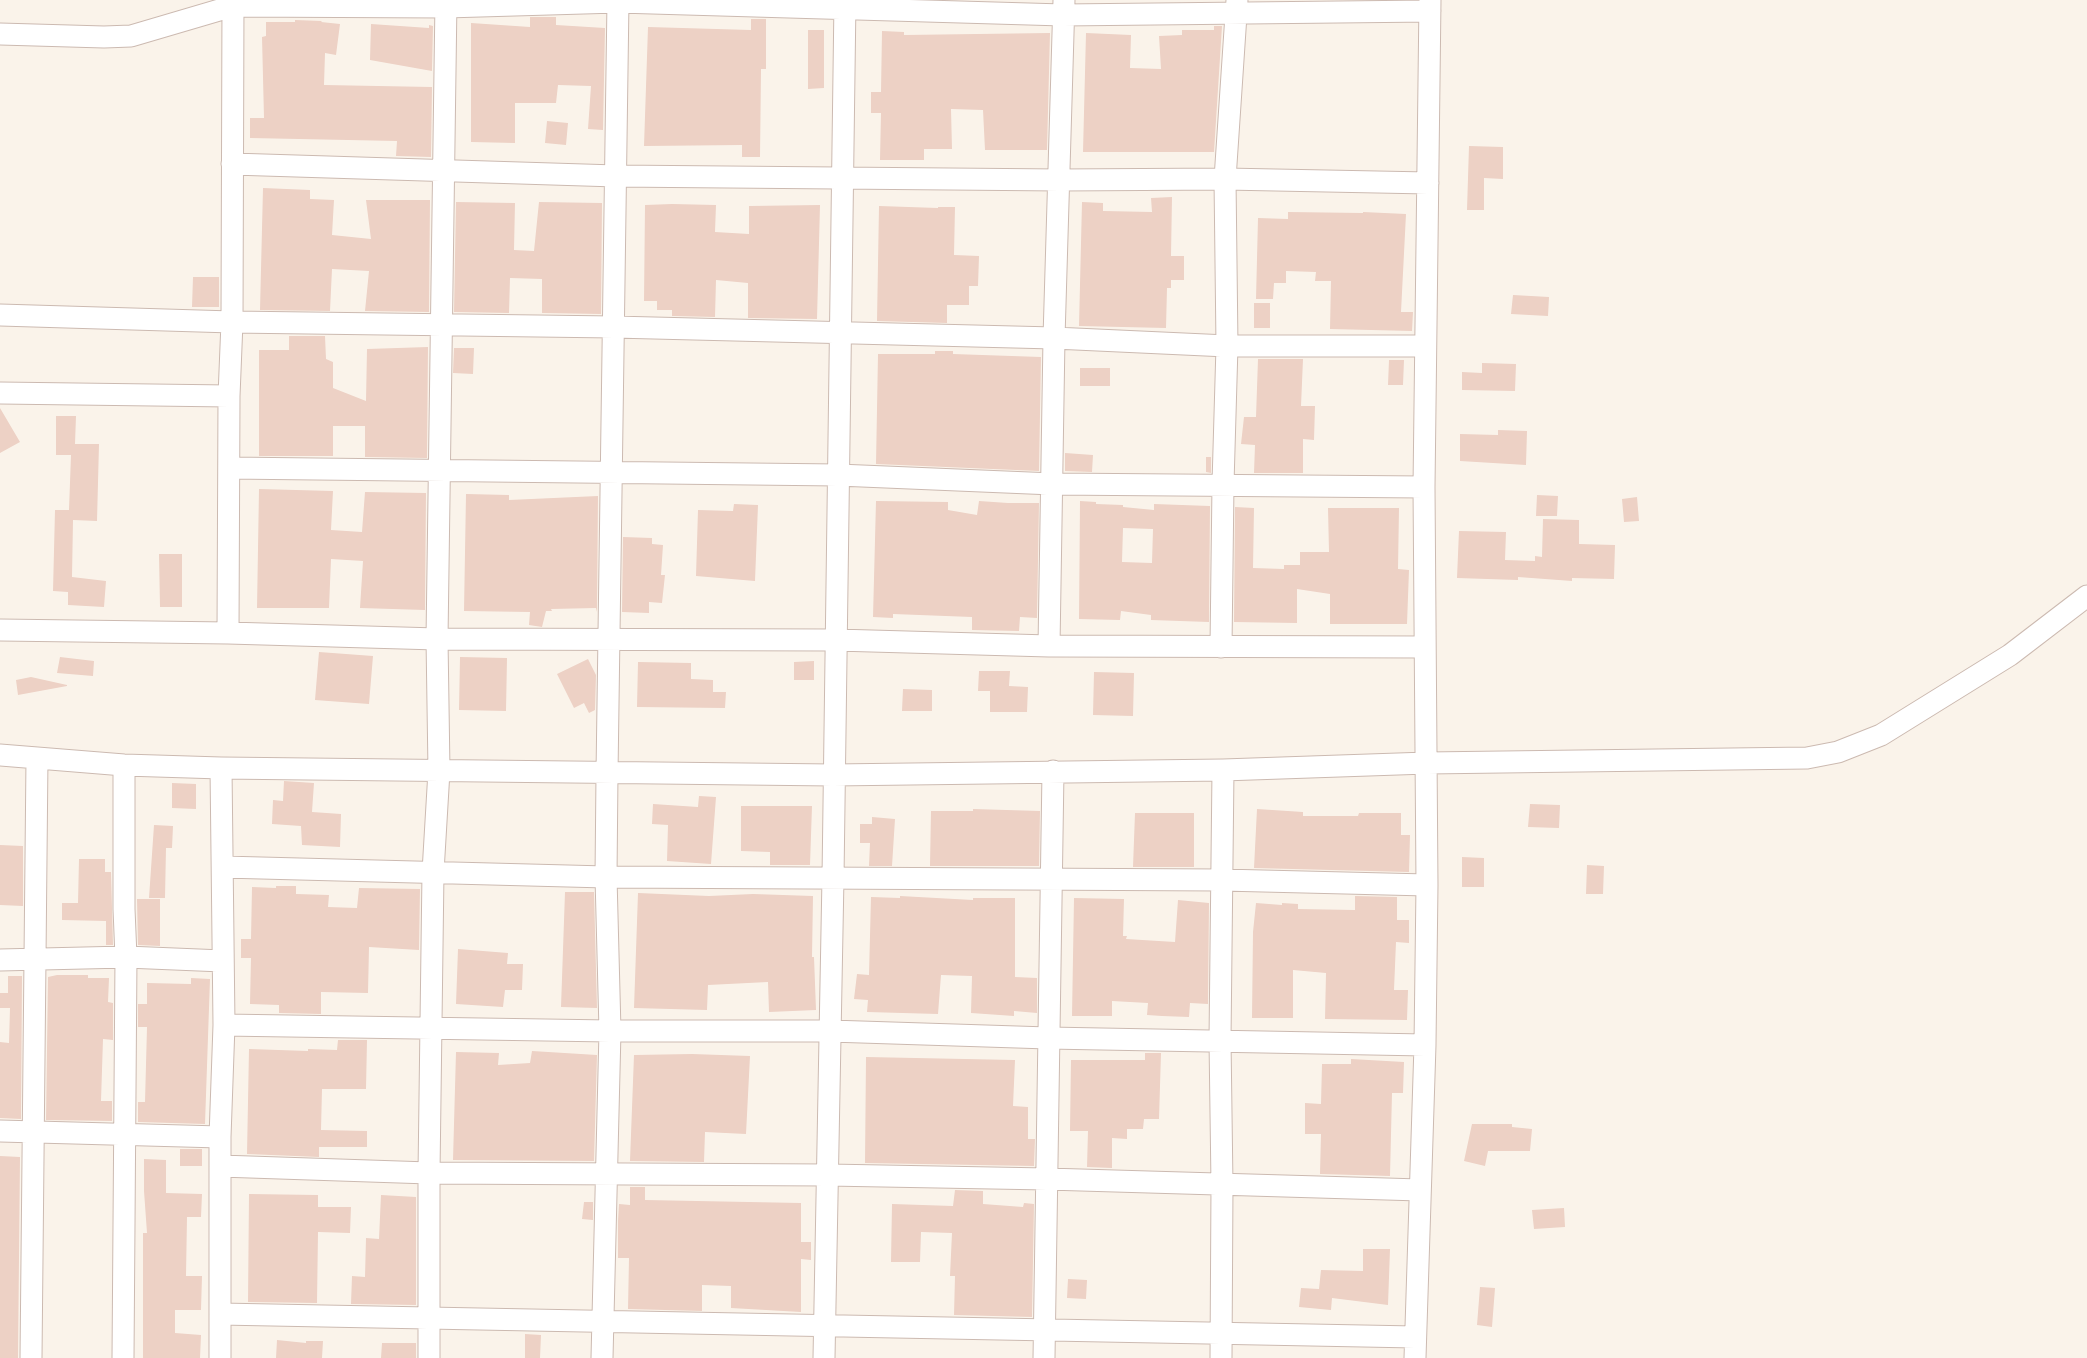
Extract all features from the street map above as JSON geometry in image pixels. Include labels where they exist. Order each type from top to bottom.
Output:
[{"type":"street","points":[[602,1358],[610,1032],[606,877],[618,1]]},
{"type":"street","points":[[0,34],[131,36],[233,3],[446,4],[618,1],[1064,8],[1430,5],[1424,487],[1427,885],[1425,1045],[1415,1358]]},
{"type":"street","points":[[228,633],[233,3]]},
{"type":"street","points":[[429,1358],[433,872],[439,771],[437,639],[446,4]]},
{"type":"street","points":[[824,1358],[845,4]]},
{"type":"street","points":[[1221,647],[1227,346],[1225,179],[1237,6]]},
{"type":"street","points":[[1048,646],[1064,8]]},
{"type":"street","points":[[231,164],[616,176],[843,179],[1225,179],[1428,183]]},
{"type":"street","points":[[0,315],[232,322],[614,327],[1054,338],[1227,346],[1425,346]]},
{"type":"street","points":[[0,393],[229,396]]},
{"type":"street","points":[[229,468],[838,475],[1053,484],[1424,487]]},
{"type":"street","points":[[0,755],[124,765],[221,768],[833,775],[1223,770],[1427,763],[1807,758],[1838,752],[1881,735],[2010,655],[2087,596]]},
{"type":"street","points":[[0,630],[437,639],[836,640],[1048,646],[1425,647]]},
{"type":"street","points":[[31,1358],[37,758]]},
{"type":"street","points":[[123,1358],[126,957],[124,765]]},
{"type":"street","points":[[219,1358],[220,1137],[224,1025],[221,768]]},
{"type":"street","points":[[1221,1358],[1220,1040],[1223,770]]},
{"type":"street","points":[[1044,1358],[1053,771]]},
{"type":"street","points":[[223,867],[606,877],[1222,880],[1427,885]]},
{"type":"street","points":[[0,960],[126,957],[223,961]]},
{"type":"street","points":[[224,1025],[610,1032],[830,1031],[1048,1038],[1425,1045]]},
{"type":"street","points":[[0,1131],[220,1137]]},
{"type":"street","points":[[220,1166],[429,1173],[828,1175],[1047,1179],[1420,1190]]},
{"type":"street","points":[[220,1314],[1221,1331],[1416,1337]]},
{"type":"building","points":[[530,17],[556,17],[556,25],[605,28],[603,130],[588,129],[591,86],[558,85],[556,103],[515,103],[515,143],[471,142],[471,23],[530,27]]},
{"type":"building","points":[[751,19],[766,19],[766,69],[761,69],[760,157],[742,157],[742,145],[644,146],[648,27],[751,30]]},
{"type":"building","points":[[295,20],[340,24],[336,55],[325,53],[324,85],[432,87],[431,157],[396,156],[397,141],[250,138],[250,118],[264,118],[262,37],[266,36],[266,22],[295,22]]},
{"type":"building","points":[[371,24],[429,28],[429,25],[433,26],[432,71],[370,60]]},
{"type":"building","points":[[1214,26],[1222,26],[1214,152],[1083,152],[1086,33],[1131,35],[1130,68],[1161,69],[1159,36],[1182,35],[1182,30],[1214,30]]},
{"type":"building","points":[[808,30],[824,30],[824,88],[808,89]]},
{"type":"building","points":[[882,31],[904,32],[904,35],[1050,33],[1047,150],[985,150],[983,110],[951,109],[952,149],[924,149],[924,160],[880,160],[881,113],[871,113],[871,92],[881,92]]},
{"type":"building","points":[[547,121],[568,123],[566,145],[545,143]]},
{"type":"building","points":[[1469,146],[1503,147],[1503,179],[1484,178],[1484,210],[1467,210]]},
{"type":"building","points":[[263,188],[310,190],[310,199],[334,200],[332,235],[371,239],[366,200],[430,200],[429,312],[365,311],[369,271],[332,269],[330,311],[260,310]]},
{"type":"building","points":[[1172,197],[1171,256],[1184,256],[1184,280],[1171,280],[1171,288],[1167,288],[1166,328],[1079,326],[1082,202],[1103,203],[1103,211],[1152,212],[1151,198]]},
{"type":"building","points":[[456,202],[515,203],[514,250],[534,251],[539,202],[602,203],[601,314],[542,313],[542,279],[510,278],[509,313],[454,312]]},
{"type":"building","points":[[645,205],[716,205],[715,232],[749,234],[749,206],[820,205],[817,319],[748,318],[748,283],[716,280],[715,317],[672,316],[672,310],[657,310],[657,301],[644,301]]},
{"type":"building","points":[[879,206],[955,207],[954,255],[979,256],[978,286],[969,286],[969,305],[947,305],[947,323],[877,321]]},
{"type":"building","points":[[1288,212],[1406,214],[1401,312],[1413,312],[1412,331],[1330,329],[1331,281],[1315,281],[1316,272],[1286,271],[1286,283],[1274,283],[1273,299],[1256,299],[1258,218],[1288,219]]},
{"type":"building","points":[[193,277],[219,277],[219,307],[192,307]]},
{"type":"building","points":[[1513,295],[1549,297],[1548,316],[1511,314]]},
{"type":"building","points":[[1254,303],[1270,303],[1270,328],[1254,328]]},
{"type":"building","points":[[289,336],[325,336],[326,359],[333,362],[333,388],[366,401],[367,349],[428,347],[427,458],[365,457],[365,426],[333,426],[333,456],[259,456],[259,350],[289,350]]},
{"type":"building","points":[[454,348],[474,348],[473,374],[453,373]]},
{"type":"building","points":[[935,351],[953,351],[953,354],[1041,357],[1039,471],[876,464],[878,354],[935,354]]},
{"type":"building","points":[[1258,359],[1303,359],[1301,406],[1315,406],[1314,440],[1303,439],[1303,473],[1254,473],[1255,445],[1241,444],[1244,417],[1256,417]]},
{"type":"building","points":[[1389,360],[1404,360],[1403,385],[1388,385]]},
{"type":"building","points":[[1482,363],[1516,364],[1515,391],[1462,390],[1462,372],[1482,373]]},
{"type":"building","points":[[1080,368],[1110,368],[1110,386],[1080,386]]},
{"type":"building","points":[[0,408],[20,442],[0,453]]},
{"type":"building","points":[[56,416],[76,416],[75,444],[99,444],[97,521],[73,520],[72,577],[106,581],[104,607],[68,605],[68,592],[53,591],[55,510],[69,510],[71,455],[56,455]]},
{"type":"building","points":[[1498,430],[1527,431],[1526,465],[1460,461],[1460,434],[1498,435]]},
{"type":"building","points":[[1065,453],[1093,455],[1092,472],[1065,471]]},
{"type":"building","points":[[1206,457],[1211,457],[1211,473],[1206,472]]},
{"type":"building","points":[[259,489],[333,491],[331,530],[362,532],[365,492],[426,493],[425,610],[360,608],[363,561],[331,559],[329,608],[257,608]]},
{"type":"building","points":[[466,494],[509,495],[509,500],[598,496],[597,612],[596,608],[551,609],[552,611],[546,611],[542,627],[529,625],[530,612],[464,611]]},
{"type":"building","points":[[1537,495],[1558,496],[1557,516],[1536,516]]},
{"type":"building","points":[[1637,497],[1639,521],[1624,522],[1622,499]]},
{"type":"building","points":[[876,501],[948,502],[948,510],[977,515],[979,501],[1039,503],[1037,618],[1020,617],[1019,631],[972,630],[972,617],[893,614],[893,618],[873,617]]},
{"type":"building","points":[[1080,501],[1154,510],[1154,504],[1210,506],[1209,622],[1151,620],[1151,615],[1121,611],[1120,620],[1079,619]],"holes":[[[1123,528],[1153,529],[1152,563],[1122,562]]]},
{"type":"building","points":[[734,504],[758,505],[755,581],[696,576],[698,510],[733,511]]},
{"type":"building","points":[[1235,507],[1254,508],[1253,568],[1284,569],[1284,565],[1300,565],[1300,552],[1329,552],[1328,508],[1399,508],[1398,569],[1409,570],[1407,624],[1330,624],[1330,594],[1297,589],[1297,623],[1234,622]]},
{"type":"building","points":[[1543,519],[1579,520],[1579,544],[1615,545],[1614,579],[1572,578],[1572,581],[1518,577],[1518,580],[1457,578],[1459,531],[1506,532],[1505,560],[1535,561],[1535,556],[1542,557]]},
{"type":"building","points":[[623,537],[652,538],[652,544],[663,545],[661,575],[665,575],[662,603],[649,602],[649,613],[622,612]]},
{"type":"building","points":[[159,554],[182,554],[182,607],[160,607]]},
{"type":"building","points":[[319,652],[373,656],[369,704],[315,700]]},
{"type":"building","points":[[60,657],[94,661],[93,676],[57,673]]},
{"type":"building","points":[[460,657],[507,658],[506,711],[459,710]]},
{"type":"building","points":[[588,659],[596,675],[595,710],[589,713],[584,703],[574,708],[557,674]]},
{"type":"building","points":[[814,661],[814,680],[794,680],[794,662]]},
{"type":"building","points":[[638,662],[691,663],[691,679],[713,680],[713,692],[726,692],[725,708],[637,707]]},
{"type":"building","points":[[979,671],[1010,671],[1009,686],[1028,687],[1027,712],[990,712],[990,691],[978,691]]},
{"type":"building","points":[[1094,672],[1134,673],[1133,716],[1093,715]]},
{"type":"building","points":[[31,677],[67,686],[18,695],[16,680]]},
{"type":"building","points":[[903,689],[932,690],[932,711],[902,711]]},
{"type":"building","points":[[284,781],[314,783],[312,812],[341,814],[340,847],[302,845],[301,826],[272,824],[273,800],[283,801]]},
{"type":"building","points":[[172,783],[196,784],[196,809],[172,808]]},
{"type":"building","points":[[699,796],[716,797],[711,864],[667,861],[668,825],[652,824],[653,804],[698,807]]},
{"type":"building","points":[[1530,804],[1560,805],[1559,828],[1528,827]]},
{"type":"building","points":[[741,806],[812,806],[810,865],[770,865],[770,852],[741,851]]},
{"type":"building","points":[[973,809],[1040,811],[1039,866],[930,866],[931,811],[973,811]]},
{"type":"building","points":[[1257,809],[1303,812],[1303,816],[1401,813],[1401,835],[1410,835],[1409,872],[1254,868]]},
{"type":"building","points":[[1135,813],[1194,813],[1194,867],[1133,867]]},
{"type":"building","points":[[872,817],[895,819],[892,866],[869,866],[870,843],[860,843],[860,824],[872,824]]},
{"type":"building","points":[[154,825],[173,826],[172,848],[166,848],[165,898],[149,898]]},
{"type":"building","points":[[0,845],[23,846],[23,906],[0,905]]},
{"type":"building","points":[[1462,857],[1484,858],[1484,887],[1462,887]]},
{"type":"building","points":[[79,859],[105,859],[105,872],[111,872],[113,945],[106,945],[106,921],[62,920],[62,903],[78,903]]},
{"type":"building","points":[[1587,865],[1604,866],[1603,894],[1586,894]]},
{"type":"building","points":[[276,886],[296,886],[296,894],[329,895],[328,907],[357,908],[359,888],[420,889],[419,950],[369,947],[368,993],[321,992],[321,1014],[279,1013],[279,1005],[250,1004],[251,958],[241,958],[241,939],[251,939],[252,887],[276,888]]},
{"type":"building","points":[[565,892],[594,892],[597,1008],[561,1007]]},
{"type":"building","points":[[638,893],[813,896],[812,957],[814,957],[816,1010],[769,1012],[768,982],[708,985],[707,1010],[634,1008]]},
{"type":"building","points":[[900,896],[973,900],[973,898],[1015,898],[1015,977],[1037,978],[1037,1013],[1014,1011],[1014,1016],[971,1013],[972,976],[941,975],[938,1014],[867,1012],[868,1000],[854,999],[857,974],[869,975],[871,897],[900,898]]},
{"type":"building","points":[[1355,896],[1397,897],[1397,920],[1409,920],[1409,943],[1396,942],[1394,990],[1408,990],[1407,1020],[1325,1019],[1326,973],[1293,970],[1293,1018],[1252,1018],[1253,932],[1256,903],[1298,904],[1298,909],[1355,910]]},
{"type":"building","points":[[1074,898],[1124,899],[1123,936],[1127,936],[1126,939],[1175,942],[1178,900],[1209,903],[1208,1004],[1190,1003],[1189,1017],[1147,1015],[1148,1003],[1112,1001],[1112,1016],[1072,1016]]},
{"type":"building","points":[[137,899],[160,899],[160,946],[138,945]]},
{"type":"building","points":[[458,949],[508,953],[507,964],[523,964],[522,990],[505,990],[503,1007],[456,1004]]},
{"type":"building","points":[[57,975],[109,978],[108,1002],[113,1003],[113,1040],[103,1039],[101,1101],[112,1101],[112,1121],[46,1120],[48,977]]},
{"type":"building","points":[[8,976],[22,976],[21,1119],[0,1118],[0,1042],[9,1043],[10,1008],[0,1008],[0,993],[8,993]]},
{"type":"building","points":[[191,978],[210,979],[205,1124],[138,1122],[138,1102],[145,1102],[147,1027],[138,1027],[138,1004],[147,1004],[147,983],[191,984]]},
{"type":"building","points":[[338,1040],[367,1040],[366,1089],[322,1089],[321,1130],[367,1131],[367,1147],[319,1147],[319,1157],[247,1154],[249,1049],[337,1050]]},
{"type":"building","points":[[532,1051],[597,1055],[594,1161],[453,1160],[456,1052],[499,1053],[498,1065],[530,1063]]},
{"type":"building","points":[[1145,1053],[1161,1053],[1159,1119],[1144,1119],[1143,1129],[1127,1129],[1127,1139],[1112,1138],[1112,1168],[1087,1167],[1088,1131],[1070,1131],[1071,1060],[1145,1060]]},
{"type":"building","points":[[634,1055],[750,1056],[746,1134],[705,1132],[704,1162],[630,1161]]},
{"type":"building","points":[[866,1057],[1015,1060],[1013,1106],[1028,1107],[1028,1139],[1035,1139],[1034,1166],[865,1163]]},
{"type":"building","points":[[1351,1059],[1404,1062],[1403,1093],[1392,1093],[1390,1176],[1320,1174],[1321,1134],[1305,1134],[1305,1103],[1321,1104],[1322,1064],[1351,1064]]},
{"type":"building","points":[[1472,1124],[1512,1124],[1512,1127],[1532,1129],[1530,1151],[1488,1151],[1485,1166],[1464,1161]]},
{"type":"building","points":[[180,1149],[202,1149],[202,1166],[180,1166]]},
{"type":"building","points":[[0,1156],[20,1157],[18,1358],[0,1358]]},
{"type":"building","points":[[144,1159],[166,1160],[166,1193],[202,1194],[201,1217],[187,1217],[186,1276],[202,1276],[201,1310],[175,1310],[175,1333],[201,1335],[200,1358],[143,1358],[143,1233],[147,1233]]},
{"type":"building","points":[[630,1187],[645,1187],[645,1200],[801,1203],[801,1242],[811,1242],[811,1260],[801,1259],[801,1312],[731,1308],[731,1286],[702,1285],[702,1311],[628,1309],[629,1258],[618,1258],[618,1221],[619,1204],[630,1205]]},
{"type":"building","points":[[955,1190],[983,1191],[983,1204],[1023,1207],[1024,1203],[1034,1204],[1032,1317],[954,1315],[955,1276],[950,1276],[952,1233],[921,1232],[920,1262],[891,1262],[892,1204],[953,1206]]},
{"type":"building","points":[[249,1194],[318,1195],[318,1207],[351,1207],[350,1233],[318,1232],[317,1303],[248,1302]]},
{"type":"building","points":[[381,1195],[416,1197],[416,1305],[351,1304],[352,1276],[365,1277],[366,1238],[379,1239]]},
{"type":"building","points":[[584,1202],[593,1202],[593,1220],[582,1219]]},
{"type":"building","points":[[1564,1208],[1565,1227],[1534,1229],[1532,1210]]},
{"type":"building","points":[[1363,1249],[1390,1249],[1388,1305],[1332,1298],[1331,1310],[1299,1307],[1301,1288],[1319,1289],[1321,1270],[1363,1271]]},
{"type":"building","points":[[1068,1279],[1087,1280],[1086,1299],[1067,1298]]},
{"type":"building","points":[[1480,1287],[1495,1288],[1492,1327],[1477,1325]]},
{"type":"building","points":[[525,1334],[541,1335],[540,1358],[525,1358]]},
{"type":"building","points":[[277,1340],[306,1343],[306,1341],[323,1341],[322,1358],[276,1358]]},
{"type":"building","points":[[382,1343],[416,1343],[416,1358],[381,1358]]}]
